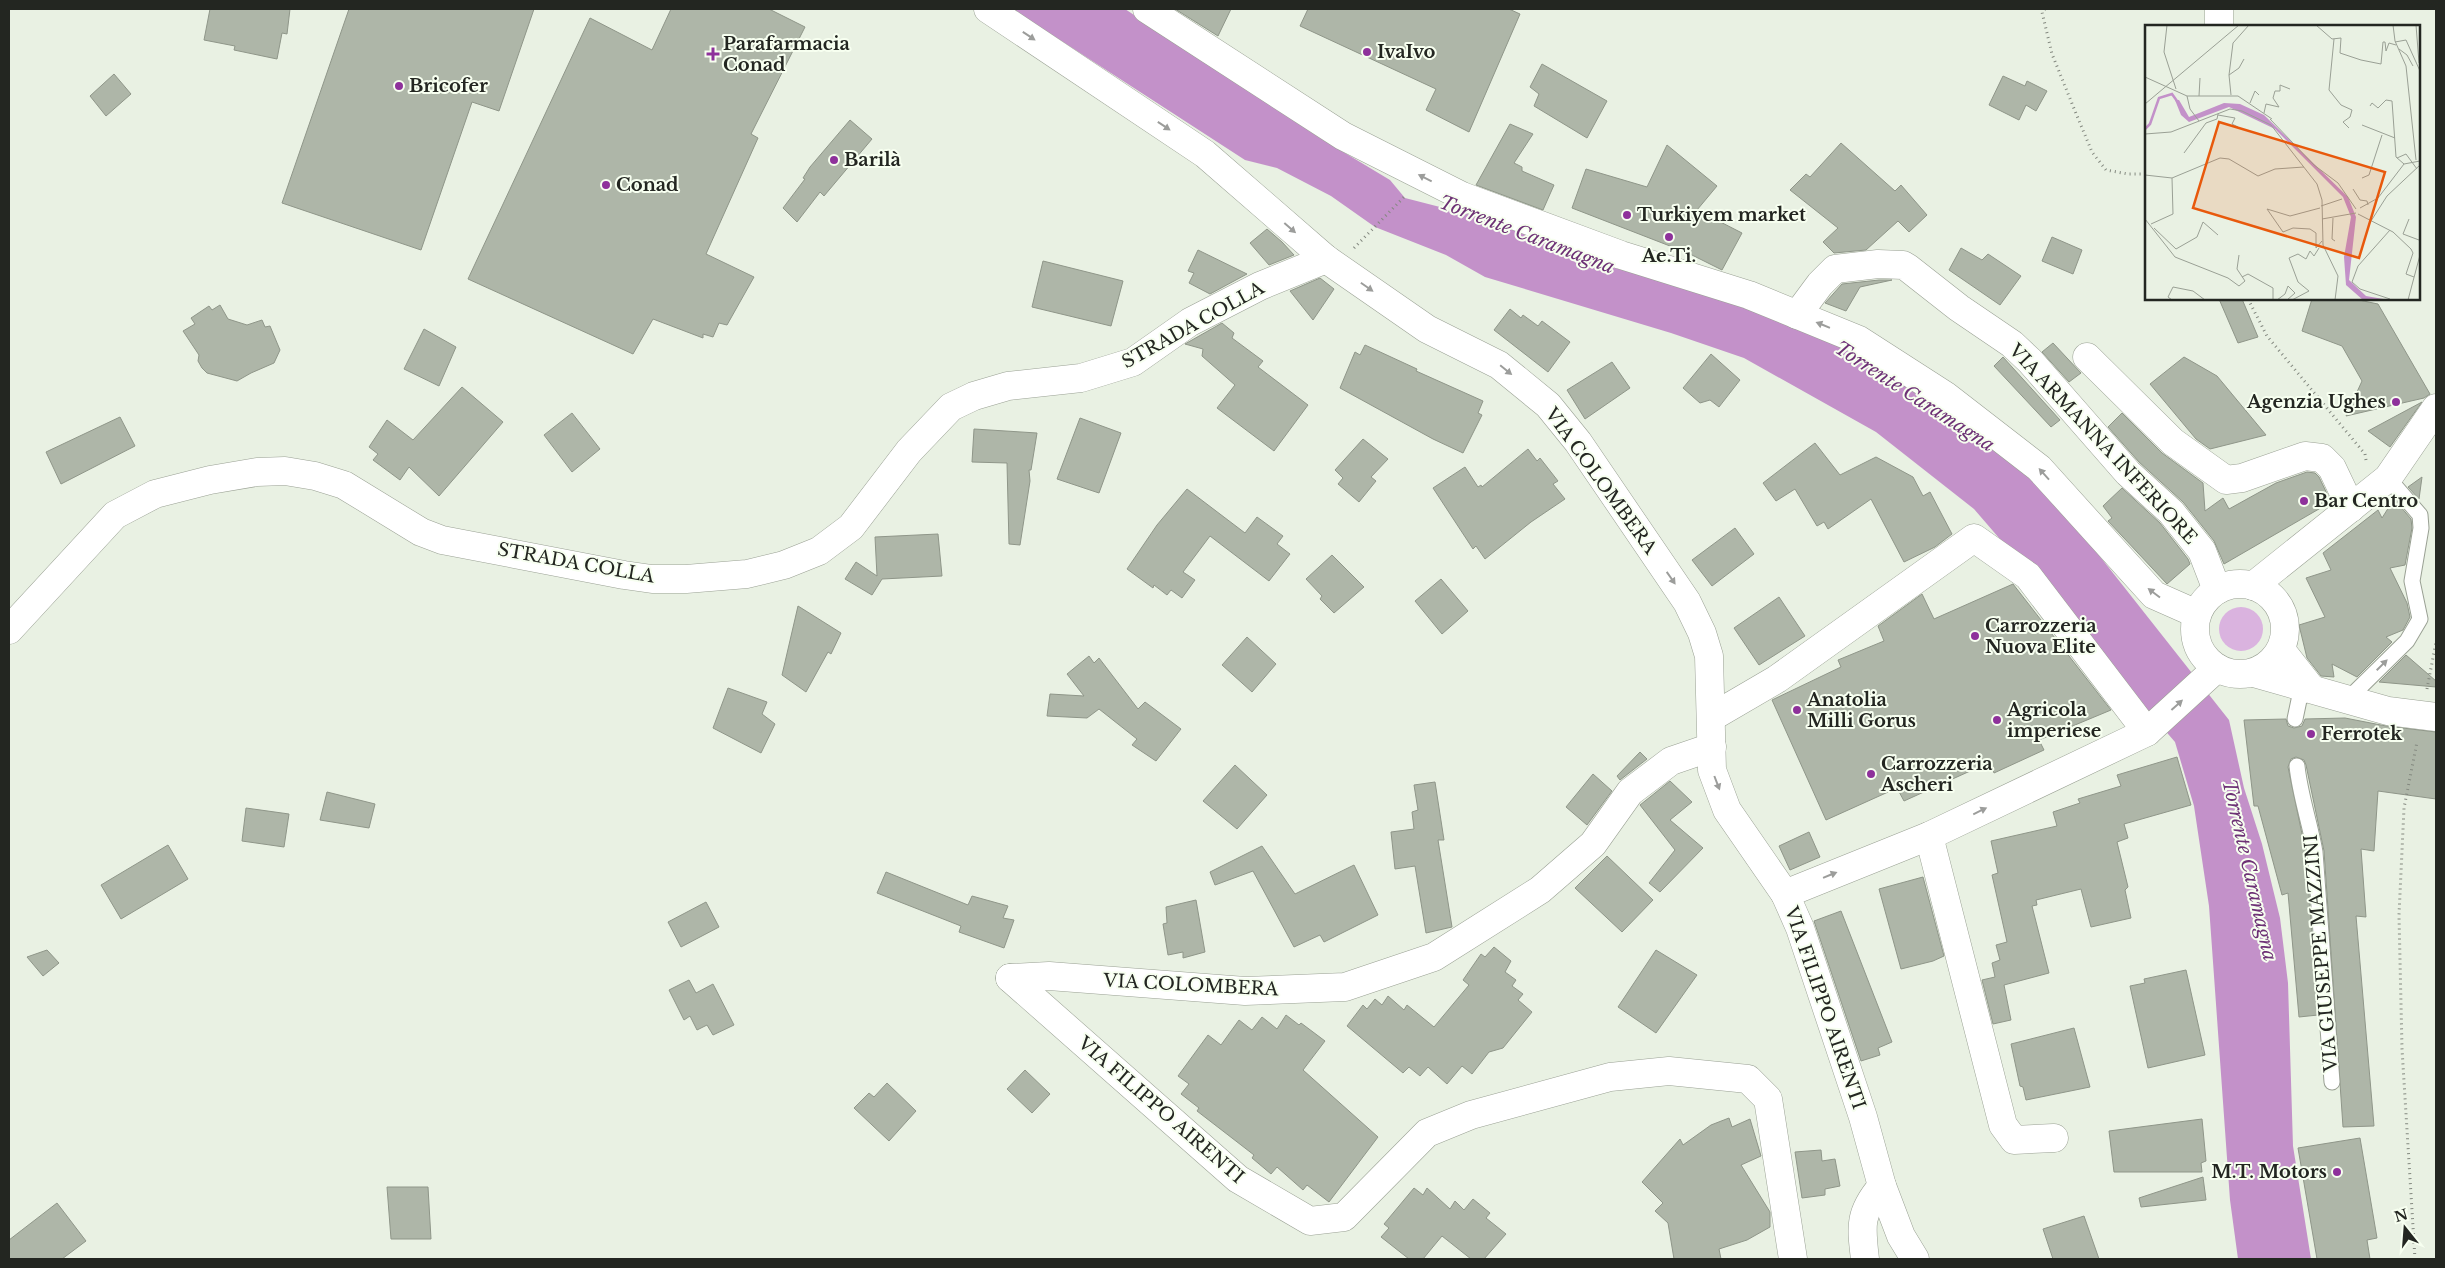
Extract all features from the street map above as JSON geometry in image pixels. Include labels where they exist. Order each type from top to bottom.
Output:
[{"type":"street","name":"VIA COLOMBERA","points":[[988,9],[1205,154],[1338,256],[1427,329],[1500,365],[1548,405],[1578,442],[1687,602],[1702,633],[1709,656],[1712,770],[1727,810],[1785,894]]},
{"type":"street","points":[[1148,9],[1343,136],[1462,196],[1621,255],[1749,295],[1860,340],[1946,396],[2038,468],[2154,595],[2198,614]]},
{"type":"street","points":[[2219,9],[2219,25]]},
{"type":"street","name":"STRADA COLLA","points":[[9,630],[114,515],[155,494],[257,472],[285,472],[315,476],[344,485],[421,532],[442,540],[624,575],[652,579],[686,579],[747,574],[784,565],[819,551],[851,527],[908,451],[951,407],[974,396],[1008,386],[1082,378],[1133,362],[1190,322],[1260,286],[1338,256]]},
{"type":"street","name":"VIA ARMANNA INFERIORE","points":[[1797,315],[1820,284],[1835,269],[1860,264],[1903,265],[1959,308],[2012,344],[2050,383],[2128,473],[2171,512],[2202,550],[2217,590]]},
{"type":"street","points":[[2087,356],[2173,442],[2226,480],[2242,478],[2305,456],[2322,458],[2332,468],[2351,508]]},
{"type":"street","points":[[2253,586],[2388,478],[2436,408]]},
{"type":"street","points":[[1712,717],[1777,679],[1974,538],[2028,576],[2147,732]]},
{"type":"street","points":[[2283,612],[2296,553]]},
{"type":"street","points":[[2254,673],[2274,660],[2281,650],[2286,638],[2286,624],[2283,612],[2266,591],[2253,586],[2241,584],[2217,590],[2205,600],[2198,614],[2195,629],[2197,644],[2211,674],[2254,673],[2310,687],[2388,711],[2429,717]]},
{"type":"street","points":[[2281,650],[2310,687]]},
{"type":"street","name":"VIA FILIPPO AIRENTI","points":[[1915,1259],[1901,1236],[1882,1186],[1863,1117],[1800,928],[1785,894],[1929,836],[2147,732],[2211,674]]},
{"type":"street","name":"VIA COLOMBERA","points":[[1010,978],[1049,976],[1245,991],[1345,987],[1434,957],[1540,890],[1594,844],[1630,792],[1671,761],[1712,747]]},
{"type":"street","points":[[1929,836],[2003,1124],[2014,1140],[2054,1138]]},
{"type":"street","name":"VIA FILIPPO AIRENTI","points":[[1010,978],[1238,1179],[1310,1221],[1344,1217],[1427,1133],[1471,1115],[1610,1077],[1669,1071],[1748,1079],[1768,1099],[1793,1259]]},
{"type":"street","points":[[1865,1259],[1862,1231],[1866,1208],[1882,1186]]},
{"type":"lane","points":[[2348,700],[2407,641],[2420,619],[2412,581],[2421,528],[2420,515],[2388,478]]},
{"type":"lane","points":[[2295,719],[2299,700],[2310,687]]},
{"type":"lane","name":"VIA GIUSEPPE MAZZINI","points":[[2297,766],[2300,790],[2309,820],[2315,852],[2332,1082]]},
{"type":"path","points":[[2045,9],[2042,12],[2052,54],[2092,152],[2106,170],[2145,174]]},
{"type":"path","points":[[1338,256],[1424,177]]},
{"type":"path","points":[[2249,300],[2267,336],[2340,425]]},
{"type":"path","points":[[2416,1259],[2402,1049],[2399,915],[2404,808],[2429,717],[2436,642]]},
{"type":"shaded area","points":[[2241,607],[2253,611],[2259,617],[2263,629],[2259,641],[2253,647],[2241,651],[2229,647],[2223,641],[2219,629],[2223,617],[2229,611]]},
{"type":"water","name":"Torrente Caramagna","points":[[1012,9],[1125,9],[1320,138],[1390,180],[1405,198],[1475,216],[1775,316],[1857,352],[1930,397],[2005,454],[2046,493],[2083,535],[2229,720],[2244,788],[2262,844],[2280,918],[2288,983],[2293,1146],[2311,1259],[2238,1259],[2230,1200],[2209,906],[2194,806],[2175,742],[1974,509],[1876,432],[1744,358],[1671,333],[1485,277],[1446,255],[1375,227],[1331,196],[1277,168],[1245,160]]},
{"type":"building","points":[[210,9],[290,9],[287,34],[282,33],[277,59],[234,50],[235,46],[204,40]]},
{"type":"building","points":[[349,9],[534,9],[499,111],[472,102],[421,250],[282,203]]},
{"type":"building","points":[[671,9],[769,9],[805,27],[751,134],[758,138],[706,254],[754,277],[727,325],[719,323],[713,337],[703,334],[703,338],[653,319],[633,354],[468,279],[590,18],[652,50]]},
{"type":"building","points":[[1175,9],[1231,9],[1218,36]]},
{"type":"building","points":[[1308,9],[1509,9],[1520,14],[1469,132],[1426,110],[1436,89],[1300,26]]},
{"type":"building","points":[[1542,64],[1607,101],[1587,138],[1534,106],[1539,94],[1530,87]]},
{"type":"building","points":[[114,74],[131,94],[106,116],[90,96]]},
{"type":"building","points":[[2003,76],[2025,86],[2027,81],[2047,91],[2036,111],[2026,105],[2019,120],[1989,105]]},
{"type":"building","points":[[850,120],[872,139],[824,196],[820,192],[797,222],[783,208],[805,179],[803,178],[810,167]]},
{"type":"building","points":[[1510,124],[1533,134],[1514,163],[1522,167],[1522,171],[1554,185],[1543,210],[1476,185]]},
{"type":"building","points":[[1841,143],[1895,191],[1901,185],[1927,215],[1909,232],[1898,221],[1866,250],[1834,253],[1823,242],[1838,228],[1790,190],[1806,174],[1810,177]]},
{"type":"building","points":[[1667,145],[1717,186],[1697,210],[1742,233],[1722,270],[1688,253],[1572,208],[1586,169],[1647,187]]},
{"type":"building","points":[[1267,229],[1294,255],[1269,265],[1250,243]]},
{"type":"building","points":[[2052,237],[2082,250],[2073,274],[2042,261]]},
{"type":"building","points":[[1961,248],[1982,260],[1988,254],[2021,276],[2000,305],[1949,270]]},
{"type":"building","points":[[1198,250],[1247,274],[1210,294],[1189,283],[1194,273],[1188,271]]},
{"type":"building","points":[[1043,261],[1123,281],[1111,326],[1032,307]]},
{"type":"building","points":[[1320,278],[1334,289],[1313,320],[1290,291]]},
{"type":"building","points":[[1892,280],[1860,287],[1846,311],[1825,303],[1842,284]]},
{"type":"building","points":[[2219,300],[2242,300],[2258,337],[2238,343]]},
{"type":"building","points":[[2312,300],[2359,300],[2378,304],[2430,394],[2424,398],[2346,416],[2362,381],[2342,346],[2302,331]]},
{"type":"building","points":[[220,305],[228,319],[247,325],[262,320],[265,327],[270,326],[280,350],[274,363],[237,381],[207,373],[202,368],[198,361],[199,355],[183,331],[195,324],[191,318],[209,306],[212,310]]},
{"type":"building","points":[[1510,309],[1521,318],[1523,315],[1538,326],[1542,321],[1570,342],[1548,372],[1494,330]]},
{"type":"building","points":[[1222,323],[1234,333],[1232,338],[1263,361],[1258,367],[1308,405],[1274,451],[1217,408],[1235,385],[1202,356],[1203,349],[1185,344]]},
{"type":"building","points":[[424,329],[456,347],[439,386],[404,369]]},
{"type":"building","points":[[2053,343],[2081,373],[2069,382],[2042,352]]},
{"type":"building","points":[[1365,345],[1417,369],[1416,371],[1483,401],[1478,413],[1482,415],[1463,453],[1433,439],[1340,388],[1355,352],[1360,355]]},
{"type":"building","points":[[1711,354],[1740,380],[1719,407],[1710,400],[1700,403],[1683,388]]},
{"type":"building","points":[[2003,357],[2060,420],[2051,427],[1994,366]]},
{"type":"building","points":[[2184,357],[2217,376],[2266,435],[2210,449],[2196,439],[2150,384]]},
{"type":"building","points":[[1612,362],[1630,388],[1585,419],[1567,390]]},
{"type":"building","points":[[462,387],[503,422],[439,496],[409,467],[400,480],[373,460],[378,454],[369,447],[387,420],[413,440]]},
{"type":"building","points":[[2422,402],[2390,447],[2368,431]]},
{"type":"building","points":[[572,413],[600,449],[572,472],[544,435]]},
{"type":"building","points":[[2122,413],[2162,453],[2203,483],[2205,511],[2223,498],[2229,509],[2276,483],[2307,472],[2315,473],[2319,477],[2331,502],[2224,564],[2214,541],[2183,502],[2139,462],[2108,427]]},
{"type":"building","points":[[120,417],[135,446],[61,484],[46,452]]},
{"type":"building","points":[[1080,418],[1121,433],[1099,493],[1057,479]]},
{"type":"building","points":[[974,429],[1037,433],[1031,470],[1029,470],[1030,481],[1020,545],[1009,544],[1007,463],[972,462]]},
{"type":"building","points":[[1363,439],[1388,459],[1371,477],[1376,481],[1359,502],[1338,484],[1343,478],[1335,470]]},
{"type":"building","points":[[1815,443],[1840,475],[1876,457],[1913,477],[1923,496],[1930,492],[1952,534],[1935,547],[1904,562],[1871,499],[1828,529],[1824,522],[1817,526],[1795,489],[1776,501],[1763,483]]},
{"type":"building","points":[[1528,449],[1537,461],[1540,458],[1558,481],[1553,484],[1565,499],[1531,522],[1485,559],[1476,546],[1473,549],[1433,488],[1465,467],[1478,487],[1481,485],[1482,487]]},
{"type":"building","points":[[2422,477],[2419,499],[2408,487]]},
{"type":"building","points":[[2122,488],[2160,523],[2188,559],[2190,564],[2167,584],[2108,521],[2112,518],[2103,506]]},
{"type":"building","points":[[1187,489],[1245,533],[1257,517],[1283,536],[1277,544],[1290,554],[1269,581],[1210,536],[1183,572],[1195,580],[1182,598],[1171,590],[1167,595],[1154,585],[1153,588],[1127,569],[1157,525]]},
{"type":"building","points":[[2394,499],[2411,519],[2412,528],[2405,565],[2390,568],[2407,603],[2410,617],[2403,630],[2386,637],[2392,642],[2357,677],[2332,664],[2334,677],[2321,676],[2307,658],[2299,625],[2325,617],[2306,578],[2331,570],[2323,553],[2378,510],[2382,518]]},
{"type":"building","points":[[1735,528],[1754,554],[1712,586],[1692,560]]},
{"type":"building","points":[[938,534],[942,576],[882,579],[872,595],[845,579],[856,562],[877,576],[875,537]]},
{"type":"building","points":[[1332,555],[1364,587],[1334,613],[1320,599],[1322,596],[1306,579]]},
{"type":"building","points":[[1441,579],[1468,611],[1442,634],[1415,601]]},
{"type":"building","points":[[2013,584],[2111,710],[2039,740],[2044,750],[1994,773],[1990,762],[1904,801],[1897,788],[1826,820],[1772,700],[1841,667],[1838,660],[1884,641],[1878,626],[1922,594],[1934,619]]},
{"type":"building","points":[[1779,597],[1805,636],[1759,665],[1734,628]]},
{"type":"building","points":[[798,606],[841,633],[831,654],[828,652],[806,692],[782,675]]},
{"type":"building","points":[[1247,637],[1276,664],[1252,692],[1222,665]]},
{"type":"building","points":[[2406,655],[2436,681],[2436,687],[2379,682]]},
{"type":"building","points":[[1089,656],[1094,663],[1099,658],[1138,709],[1145,702],[1181,729],[1156,761],[1132,745],[1137,739],[1099,709],[1087,718],[1047,716],[1050,694],[1084,696],[1067,674]]},
{"type":"building","points":[[728,688],[767,702],[762,714],[775,724],[761,753],[713,728]]},
{"type":"building","points":[[2345,718],[2386,726],[2436,732],[2436,799],[2378,791],[2374,851],[2361,849],[2366,917],[2356,916],[2374,1126],[2343,1127],[2324,851],[2306,765],[2304,760],[2296,757],[2291,759],[2288,767],[2306,853],[2318,1015],[2299,1017],[2288,893],[2282,895],[2258,806],[2254,806],[2244,720],[2286,719],[2288,726],[2294,728],[2302,726],[2305,719]]},
{"type":"building","points":[[1640,752],[1647,759],[1620,780],[1617,776]]},
{"type":"building","points":[[2177,757],[2191,805],[2124,824],[2128,838],[2117,842],[2128,887],[2125,890],[2131,918],[2091,927],[2081,889],[2036,900],[2037,905],[2032,906],[2049,973],[2004,985],[2011,1020],[1993,1024],[1982,980],[1995,977],[1992,963],[2000,960],[1996,945],[2007,942],[1992,875],[1998,873],[1991,841],[2057,826],[2053,812],[2080,803],[2078,799],[2121,786],[2117,775]]},
{"type":"building","points":[[1235,765],[1267,795],[1237,829],[1203,801]]},
{"type":"building","points":[[1593,774],[1612,791],[1587,825],[1566,807]]},
{"type":"building","points":[[1670,781],[1692,802],[1670,820],[1703,848],[1660,892],[1649,883],[1675,850],[1640,805]]},
{"type":"building","points":[[1435,782],[1444,840],[1438,840],[1452,927],[1426,933],[1415,866],[1395,869],[1391,832],[1414,829],[1412,812],[1418,810],[1414,785]]},
{"type":"building","points":[[327,792],[375,804],[369,828],[320,820]]},
{"type":"building","points":[[246,808],[289,814],[284,847],[242,841]]},
{"type":"building","points":[[1809,832],[1820,857],[1790,870],[1779,846]]},
{"type":"building","points":[[168,845],[188,879],[121,919],[101,885]]},
{"type":"building","points":[[1262,846],[1295,894],[1354,865],[1378,915],[1324,942],[1320,935],[1294,947],[1253,871],[1215,885],[1210,872]]},
{"type":"building","points":[[1607,856],[1653,900],[1622,932],[1575,888]]},
{"type":"building","points":[[886,872],[968,905],[972,896],[1008,906],[1003,918],[1014,920],[1004,948],[959,932],[961,926],[877,893]]},
{"type":"building","points":[[1923,877],[1944,956],[1933,961],[1901,969],[1879,889]]},
{"type":"building","points":[[1196,900],[1205,952],[1183,958],[1183,952],[1168,955],[1163,924],[1167,923],[1166,907]]},
{"type":"building","points":[[706,902],[719,927],[681,947],[668,922]]},
{"type":"building","points":[[1841,911],[1892,1042],[1878,1048],[1880,1055],[1861,1061],[1814,921]]},
{"type":"building","points":[[1494,947],[1511,961],[1505,972],[1516,980],[1512,986],[1523,994],[1518,1000],[1532,1012],[1503,1048],[1489,1052],[1472,1074],[1462,1066],[1447,1084],[1428,1067],[1420,1076],[1409,1067],[1403,1073],[1347,1026],[1363,1005],[1367,1009],[1375,999],[1382,1005],[1388,996],[1404,1010],[1407,1005],[1434,1027],[1469,985],[1463,980],[1481,954],[1485,957]]},
{"type":"building","points":[[47,950],[59,963],[43,976],[27,957]]},
{"type":"building","points":[[1656,950],[1697,975],[1656,1033],[1618,1007]]},
{"type":"building","points":[[2186,970],[2205,1055],[2148,1068],[2130,986],[2145,983],[2144,979]]},
{"type":"building","points":[[689,980],[696,993],[713,984],[734,1025],[713,1035],[707,1025],[697,1030],[690,1016],[684,1020],[669,990]]},
{"type":"building","points":[[1286,1015],[1299,1025],[1301,1023],[1325,1041],[1303,1070],[1378,1137],[1329,1202],[1307,1185],[1303,1190],[1277,1167],[1271,1174],[1252,1158],[1254,1155],[1197,1111],[1199,1108],[1181,1094],[1189,1084],[1178,1076],[1208,1035],[1221,1045],[1239,1020],[1252,1030],[1262,1017],[1277,1029]]},
{"type":"building","points":[[2074,1028],[2090,1087],[2026,1100],[2023,1087],[2020,1086],[2011,1044]]},
{"type":"building","points":[[1025,1070],[1050,1094],[1032,1113],[1007,1089]]},
{"type":"building","points":[[887,1083],[916,1111],[889,1141],[854,1108],[869,1093],[874,1097]]},
{"type":"building","points":[[1729,1118],[1732,1127],[1750,1119],[1761,1156],[1741,1165],[1770,1212],[1770,1227],[1747,1240],[1719,1249],[1721,1259],[1674,1259],[1668,1223],[1655,1211],[1663,1203],[1642,1182],[1680,1139],[1683,1145],[1711,1125]]},
{"type":"building","points":[[2202,1119],[2206,1161],[2201,1163],[2202,1172],[2114,1172],[2109,1131]]},
{"type":"building","points":[[2360,1138],[2377,1238],[2367,1240],[2370,1259],[2317,1259],[2298,1148]]},
{"type":"building","points":[[1821,1150],[1822,1161],[1835,1159],[1840,1186],[1825,1189],[1825,1195],[1802,1198],[1795,1152]]},
{"type":"building","points":[[2203,1177],[2206,1200],[2141,1207],[2139,1198]]},
{"type":"building","points":[[387,1187],[428,1187],[431,1239],[391,1239]]},
{"type":"building","points":[[1414,1188],[1423,1195],[1427,1188],[1450,1209],[1455,1201],[1464,1210],[1473,1199],[1490,1213],[1486,1218],[1506,1234],[1484,1259],[1471,1259],[1442,1236],[1423,1259],[1409,1259],[1381,1237],[1389,1228],[1384,1224]]},
{"type":"building","points":[[57,1203],[86,1241],[62,1259],[9,1259],[9,1240]]},
{"type":"building","points":[[2084,1216],[2099,1259],[2053,1259],[2043,1229]]},
{"type":"place","name":"IvaIvo","points":[[1367,52]]},
{"type":"place","name":"Parafarmacia Conad","points":[[713,54]]},
{"type":"place","name":"Bricofer","points":[[399,86]]},
{"type":"place","name":"Barilà","points":[[834,160]]},
{"type":"place","name":"Conad","points":[[606,185]]},
{"type":"place","name":"Turkiyem market","points":[[1627,215]]},
{"type":"place","name":"Ae.Ti.","points":[[1669,237]]},
{"type":"place","name":"Agenzia Ughes","points":[[2396,402]]},
{"type":"place","name":"Bar Centro","points":[[2304,501]]},
{"type":"place","name":"Carrozzeria Nuova Elite","points":[[1975,636]]},
{"type":"place","name":"Anatolia Milli Gorus","points":[[1797,710]]},
{"type":"place","name":"Agricola imperiese","points":[[1997,720]]},
{"type":"place","name":"Ferrotek","points":[[2311,734]]},
{"type":"place","name":"Carrozzeria Ascheri","points":[[1871,774]]},
{"type":"place","name":"M.T. Motors","points":[[2337,1172]]}]
